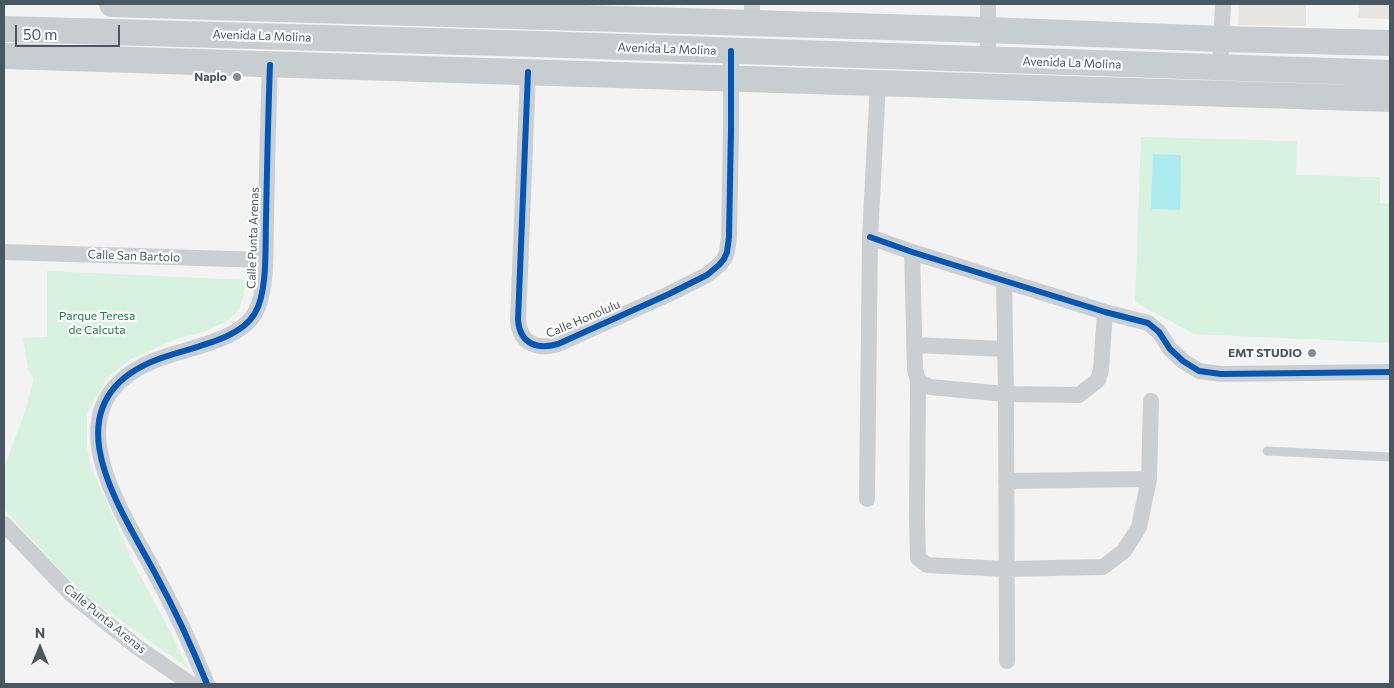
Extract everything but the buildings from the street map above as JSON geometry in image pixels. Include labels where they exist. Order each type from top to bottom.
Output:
[{"type":"main road","points":[[112,4],[752,14],[988,30],[1222,39],[1390,42]]},
{"type":"main road","name":"Avenida La Molina","points":[[4,29],[1384,72]]},
{"type":"main road","points":[[4,56],[270,65],[527,82],[731,78],[1390,99]]},
{"type":"main road","points":[[1083,90],[1101,64]]},
{"type":"street","points":[[988,4],[988,60]]},
{"type":"street","points":[[1220,68],[1223,4]]},
{"type":"street","name":"Calle Honolulu","points":[[527,82],[518,320],[519,327],[526,339],[537,346],[544,347],[575,336],[669,294],[706,275],[719,265],[727,252],[729,244],[731,51]]},
{"type":"street","name":"Calle Punta Arenas","points":[[207,684],[194,651],[114,495],[100,452],[98,440],[99,421],[102,407],[109,394],[130,373],[153,361],[233,334],[249,322],[255,314],[262,296],[265,260],[270,65]]},
{"type":"street","points":[[867,499],[870,237],[878,83]]},
{"type":"street","points":[[870,237],[912,252],[1105,312],[1148,323],[1159,332],[1170,349],[1183,361],[1199,371],[1221,374],[1390,372]]},
{"type":"street","name":"Calle San Bartolo","points":[[4,252],[265,260]]},
{"type":"street","points":[[912,252],[915,369],[918,381],[918,558],[927,565],[1006,569],[1103,567],[1124,552],[1139,527],[1149,480],[1151,401]]},
{"type":"street","points":[[1004,280],[1007,661]]},
{"type":"street","points":[[918,381],[930,388],[1006,394],[1079,395],[1098,380],[1101,369],[1105,312]]},
{"type":"street","points":[[914,345],[1005,349]]},
{"type":"street","points":[[1006,481],[1149,480]]},
{"type":"street","name":"Calle Punta Arenas","points":[[4,524],[72,594],[137,647],[191,684]]},
{"type":"lane","points":[[1267,451],[1390,457]]},
{"type":"shaded area","points":[[1239,4],[1306,4],[1306,26],[1238,25]]},
{"type":"shaded area","points":[[1359,4],[1390,4],[1390,19],[1358,18]]},
{"type":"green space","points":[[1141,137],[1297,141],[1296,175],[1380,177],[1380,203],[1390,204],[1390,343],[1194,334],[1135,302]]},
{"type":"green space","name":"Parque Teresa de Calcuta","points":[[47,271],[247,280],[240,308],[229,320],[206,331],[176,339],[131,359],[107,378],[87,415],[87,447],[91,467],[134,564],[188,668],[89,598],[57,567],[4,509],[4,468],[24,415],[34,379],[28,370],[23,338],[47,337]]},
{"type":"water","points":[[1153,154],[1181,155],[1180,210],[1151,209]]},
{"type":"cycle path","points":[[528,72],[518,320],[519,328],[526,340],[537,345],[550,346],[669,294],[707,275],[724,259],[729,237],[731,51]]},
{"type":"cycle path","points":[[207,684],[177,615],[112,490],[102,461],[98,432],[103,405],[120,381],[151,362],[223,338],[247,323],[255,313],[262,293],[265,268],[270,65]]},
{"type":"cycle path","points":[[870,237],[912,252],[1105,312],[1148,323],[1159,332],[1170,349],[1183,361],[1199,371],[1221,374],[1390,372]]},
{"type":"place","name":"Naplo","points":[[237,77]]},
{"type":"place","name":"EMT STUDIO","points":[[1312,353]]}]
